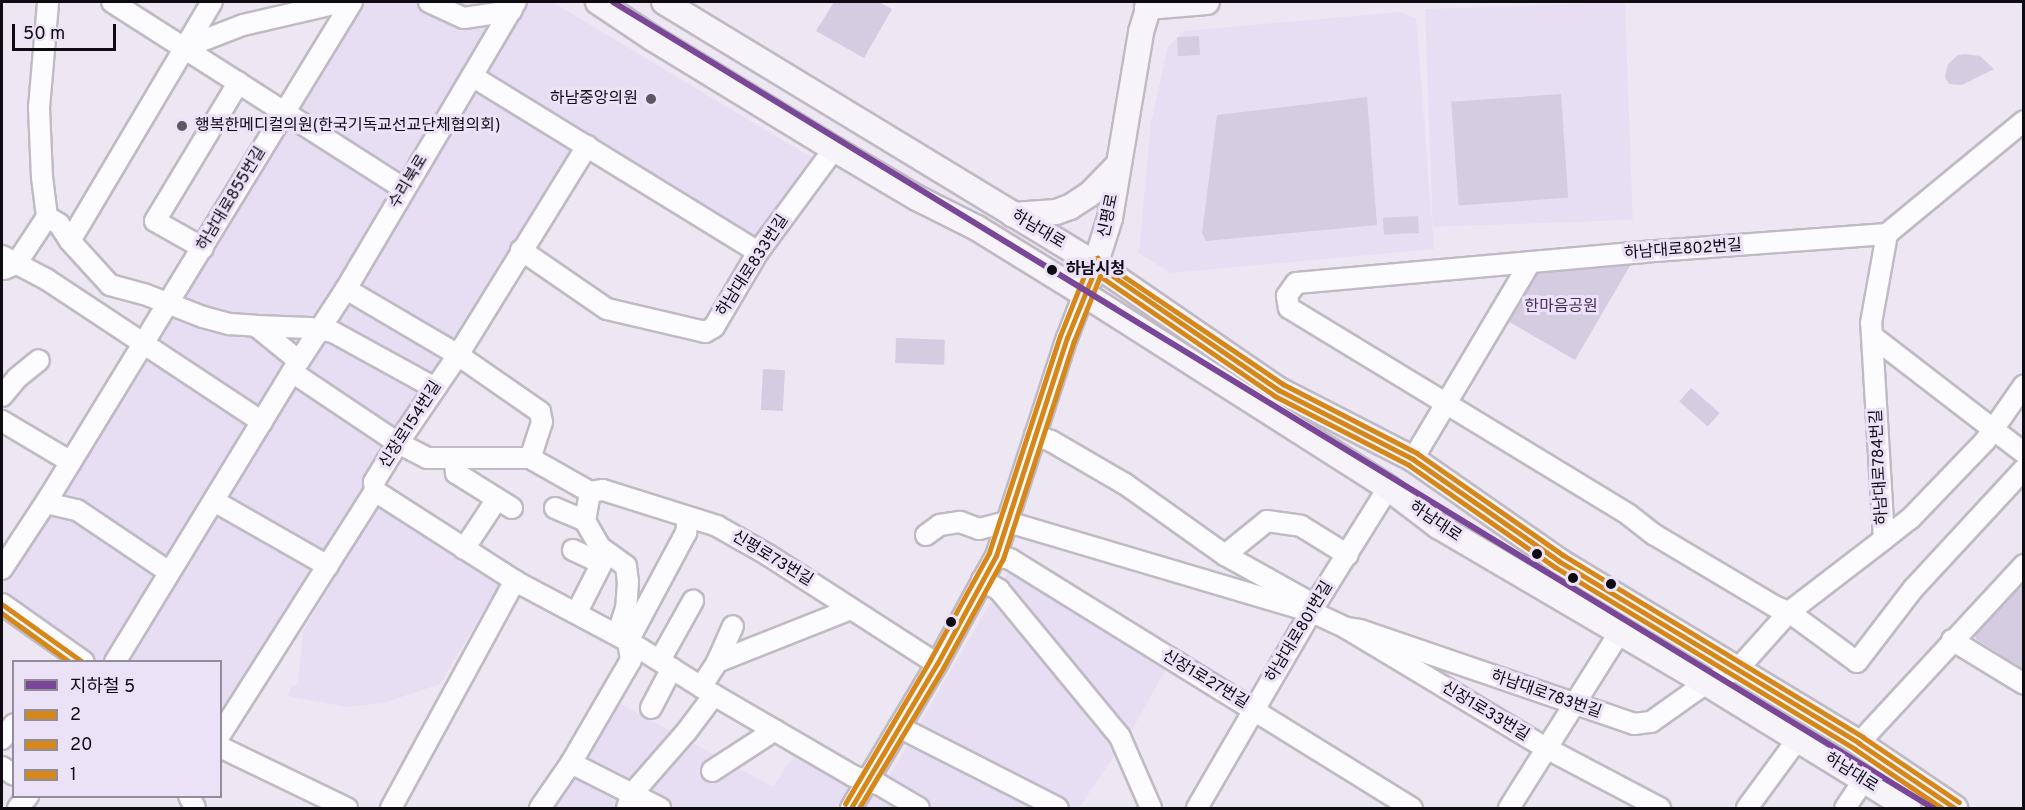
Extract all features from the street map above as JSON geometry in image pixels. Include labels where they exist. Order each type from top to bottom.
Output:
[{"type":"main road","name":"하남대로","points":[[598,2],[652,38],[916,198],[977,228],[1388,488],[1438,526],[1706,683],[1908,808]]},
{"type":"main road","name":"하남대로","points":[[664,2],[1097,266],[1279,390],[1413,459],[1559,561],[1859,743],[1955,808]]},
{"type":"main road","points":[[1146,3],[1207,2]]},
{"type":"main road","name":"신평로","points":[[1084,294],[1097,266],[1110,218],[1146,3]]},
{"type":"main road","points":[[1013,215],[1056,212],[1070,207],[1090,194],[1118,165]]},
{"type":"street","points":[[48,2],[39,108],[42,177],[47,217],[6,263],[46,279],[262,422]]},
{"type":"street","points":[[112,2],[186,47],[404,189]]},
{"type":"street","points":[[70,241],[212,2]]},
{"type":"street","points":[[186,47],[243,25],[343,2]]},
{"type":"street","name":"하남대로855번길","points":[[2,569],[46,503],[352,2]]},
{"type":"street","points":[[429,2],[464,18],[514,6]]},
{"type":"street","name":"수리북로","points":[[116,660],[296,366],[346,289],[514,6]]},
{"type":"street","points":[[472,76],[758,252]]},
{"type":"street","points":[[202,248],[155,221],[239,82]]},
{"type":"street","points":[[1887,234],[2024,121]]},
{"type":"street","name":"신장로154번길","points":[[222,732],[375,491],[374,482],[398,443],[458,355],[587,146]]},
{"type":"street","name":"하남대로833번길","points":[[521,250],[607,309],[705,332],[714,327],[758,252],[834,149]]},
{"type":"street","points":[[47,217],[59,225],[70,241],[110,285],[144,294],[168,305],[230,324],[333,332],[435,388]]},
{"type":"street","name":"하남대로802번길","points":[[1445,405],[1289,308],[1287,296],[1296,283],[1887,234]]},
{"type":"street","name":"하남대로784번길","points":[[1737,670],[1789,612],[1884,539],[1871,323],[1887,234]]},
{"type":"street","points":[[1413,459],[1530,263]]},
{"type":"street","points":[[256,326],[296,366],[398,443],[427,458],[455,460],[530,458],[542,422],[540,412],[458,355],[346,289]]},
{"type":"street","name":"신평로","points":[[850,808],[937,664],[996,556],[1084,294]]},
{"type":"street","points":[[1872,336],[2024,453]]},
{"type":"street","points":[[2,396],[17,378],[39,360]]},
{"type":"street","points":[[1884,539],[1910,519],[1985,441],[2024,385]]},
{"type":"street","points":[[1445,405],[1629,515],[1676,547],[1774,606],[1789,612],[1857,662],[1913,589],[2024,469]]},
{"type":"street","points":[[2,421],[71,462]]},
{"type":"street","name":"신장1로33번길","points":[[1035,435],[1051,441],[1125,484],[1225,555],[1546,748],[1660,808]]},
{"type":"street","name":"신평로73번길","points":[[530,458],[590,492],[603,490],[717,526],[768,555],[937,664]]},
{"type":"street","points":[[455,460],[456,473],[505,504],[464,549]]},
{"type":"street","name":"하남대로801번길","points":[[1197,808],[1388,488]]},
{"type":"street","points":[[375,491],[515,580],[623,638],[708,691],[866,782],[880,785],[919,808]]},
{"type":"street","points":[[585,521],[590,492]]},
{"type":"street","points":[[214,501],[328,566]]},
{"type":"street","points":[[46,503],[77,510],[169,572]]},
{"type":"street","points":[[540,808],[572,763],[631,660],[623,638],[628,582],[626,567],[607,553],[585,521],[555,508]]},
{"type":"street","points":[[623,638],[686,533],[688,518]]},
{"type":"street","points":[[1225,555],[1267,521],[1300,526],[1348,555]]},
{"type":"street","points":[[926,535],[940,525],[960,522],[979,529],[1008,522],[1314,609]]},
{"type":"street","points":[[573,550],[594,560],[607,553]]},
{"type":"street","points":[[577,612],[607,553]]},
{"type":"street","name":"신장1로27번길","points":[[996,556],[1010,559],[1412,808]]},
{"type":"street","points":[[1859,743],[1952,640],[2024,565]]},
{"type":"street","points":[[391,808],[515,580]]},
{"type":"street","points":[[982,580],[999,590],[1120,737],[1151,808]]},
{"type":"street","points":[[651,708],[666,664],[693,601]]},
{"type":"street","points":[[2,604],[72,659]]},
{"type":"street","points":[[717,662],[851,609]]},
{"type":"street","points":[[629,801],[687,731],[708,691],[717,662],[733,626]]},
{"type":"street","name":"하남대로783번길","points":[[1346,628],[1360,630],[1573,705],[1635,724],[1651,722],[1706,683],[1737,670]]},
{"type":"street","points":[[1509,808],[1619,633]]},
{"type":"street","points":[[1952,640],[2024,684]]},
{"type":"street","points":[[2,739],[12,726]]},
{"type":"street","points":[[899,727],[1058,808]]},
{"type":"street","points":[[712,771],[775,730]]},
{"type":"street","points":[[1747,808],[1797,740]]},
{"type":"street","points":[[222,748],[347,808]]},
{"type":"street","points":[[572,763],[629,801],[660,808]]},
{"type":"street","points":[[1845,808],[1863,781]]},
{"type":"shaded area","points":[[357,2],[552,2],[816,160],[759,246],[586,143],[222,729],[222,660],[92,660],[71,652],[2,590],[2,577]]},
{"type":"shaded area","points":[[1625,2],[1633,220],[1433,227],[1425,9]]},
{"type":"shaded area","points":[[1399,12],[1416,18],[1434,249],[1171,273],[1139,253],[1151,123],[1168,46],[1185,31]]},
{"type":"shaded area","points":[[386,507],[498,574],[500,584],[440,684],[383,703],[347,707],[288,696],[290,688],[298,684],[303,631],[375,511]]},
{"type":"shaded area","points":[[1013,564],[1172,658],[1133,728],[1079,808],[545,808],[610,698],[773,787],[807,735],[886,782]]},
{"type":"green space","points":[[834,2],[879,2],[892,9],[864,58],[816,31]]},
{"type":"green space","points":[[1199,36],[1200,55],[1178,56],[1177,37]]},
{"type":"green space","points":[[1958,55],[1980,56],[1994,69],[1962,85],[1949,84],[1945,77],[1948,64]]},
{"type":"green space","points":[[1561,94],[1568,198],[1459,205],[1451,102]]},
{"type":"green space","points":[[1367,97],[1377,225],[1206,241],[1202,233],[1217,115]]},
{"type":"green space","points":[[1418,216],[1419,233],[1384,235],[1383,218]]},
{"type":"green space","name":"한마음공원","points":[[1634,259],[1575,360],[1506,320],[1536,269]]},
{"type":"green space","points":[[896,338],[945,340],[944,365],[895,363]]},
{"type":"green space","points":[[763,369],[785,370],[783,411],[761,410]]},
{"type":"green space","points":[[1691,388],[1720,413],[1708,427],[1679,402]]},
{"type":"green space","points":[[2023,578],[2023,669],[1976,639],[1975,629]]},
{"type":"metro line","name":"5","points":[[613,2],[1933,808]]},
{"type":"transit line","name":"1","points":[[845,804],[930,660],[989,553],[1060,336],[1090,261],[1097,258],[1283,384],[1417,453],[1563,555],[1863,737],[1959,802]]},
{"type":"transit line","name":"2","points":[[851,808],[937,664],[996,556],[1067,338],[1097,265],[1279,390],[1413,459],[1559,561],[1859,743],[1955,808]]},
{"type":"transit line","name":"20","points":[[859,808],[943,668],[1003,559],[1074,341],[1100,276],[1275,396],[1409,465],[1555,567],[1855,749],[1942,808]]},
{"type":"transit line","name":"2","points":[[2,604],[80,660]]},
{"type":"transit line","name":"20","points":[[2,613],[67,660]]},
{"type":"place","name":"하남중앙의원","points":[[651,99]]},
{"type":"place","name":"행복한메디컬의원(한국기독교선교단체협의회)","points":[[182,126]]},
{"type":"place","name":"하남시청","points":[[1052,270]]}]
